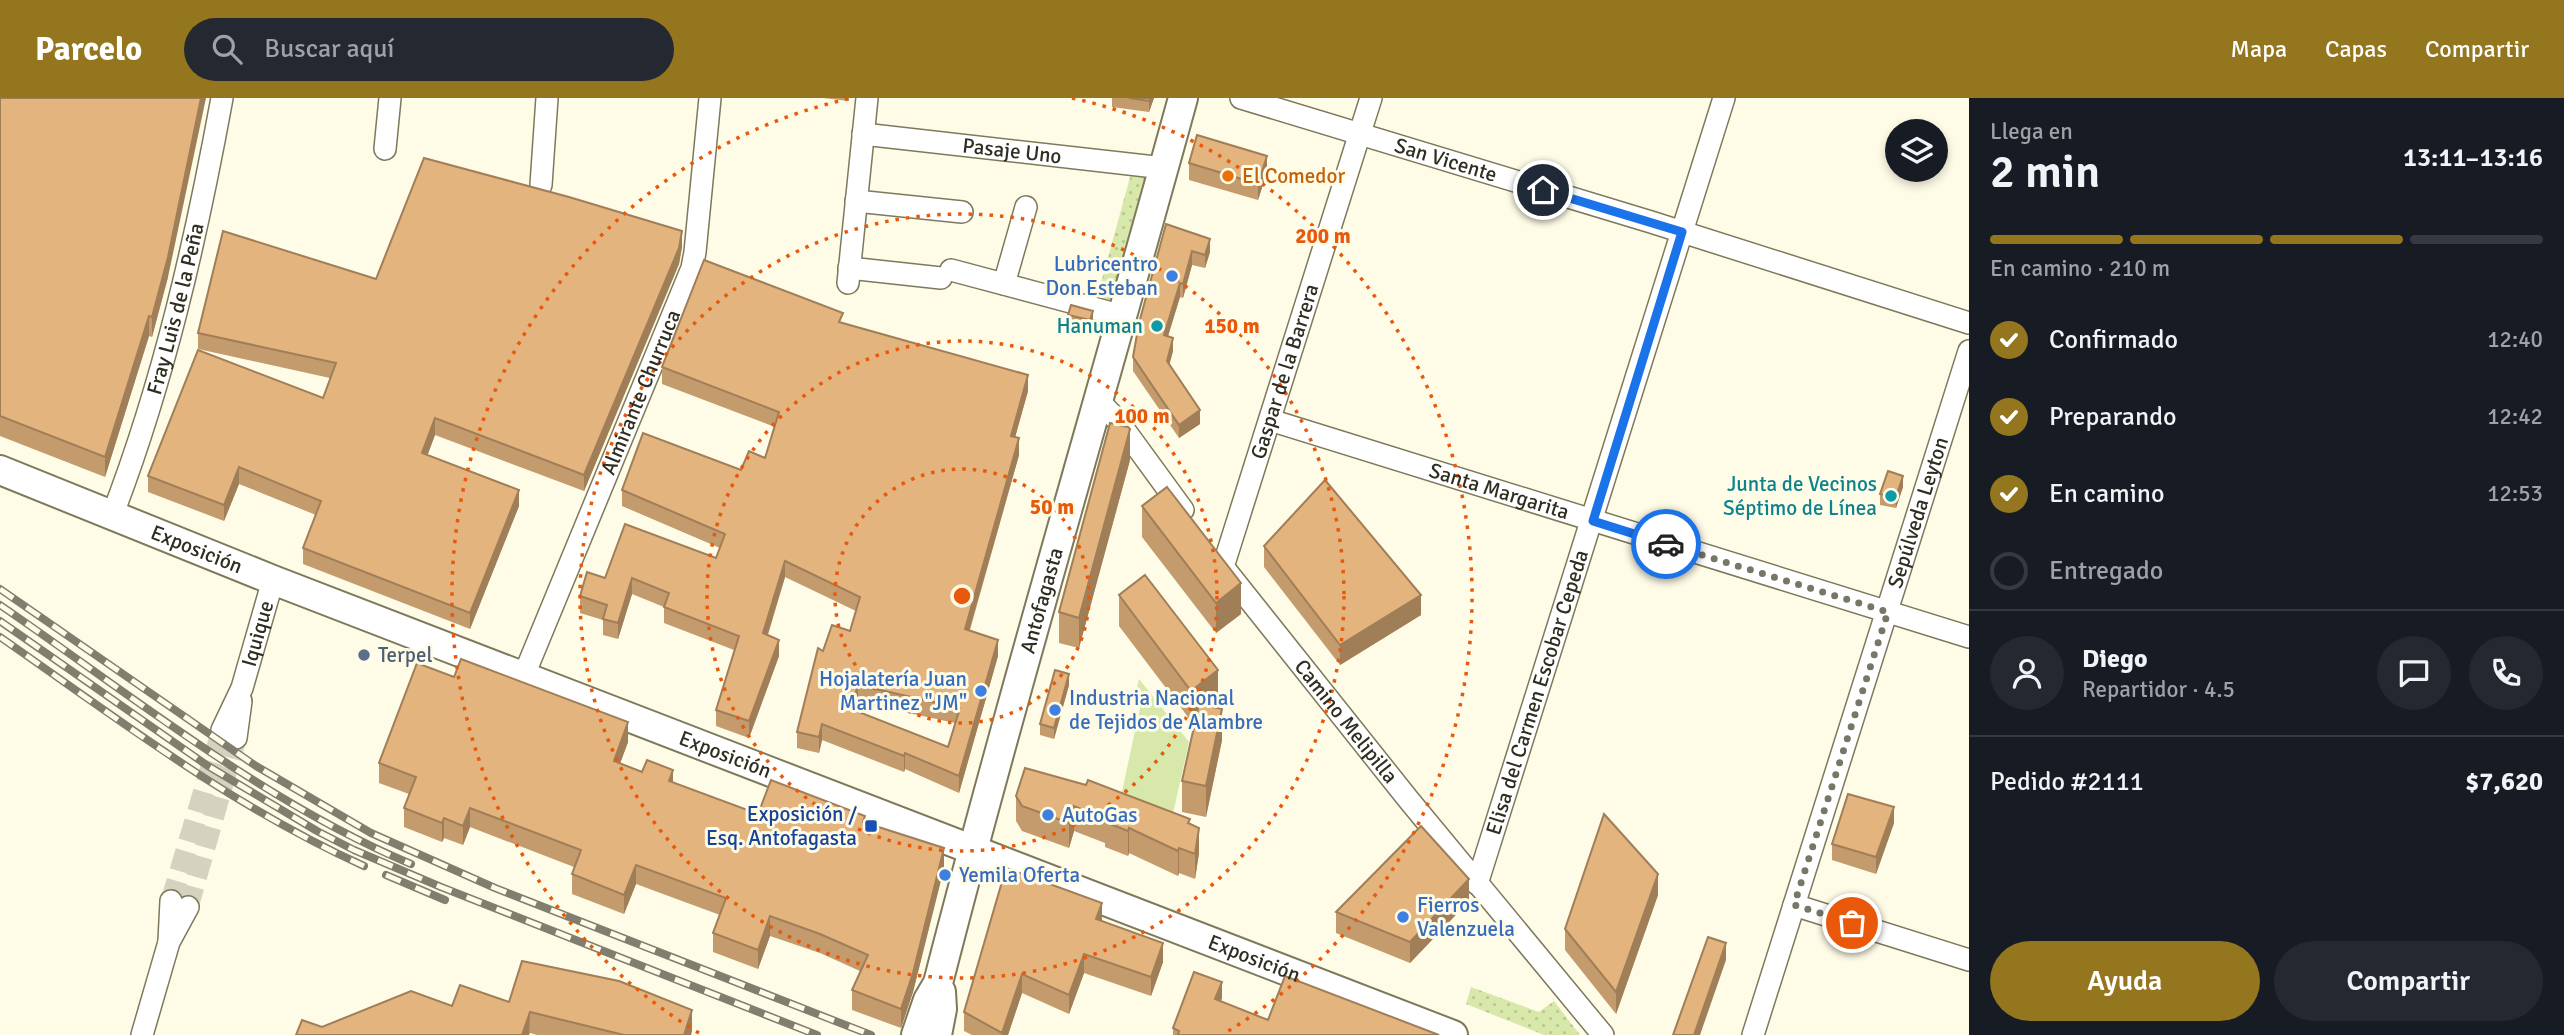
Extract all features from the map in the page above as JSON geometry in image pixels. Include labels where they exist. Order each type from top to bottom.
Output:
[{"type":"main road","name":"Antofagasta","points":[[916,1035],[928,1000],[938,983],[972,850],[1183,98]]},
{"type":"main road","name":"Exposición","points":[[0,470],[273,580],[1453,1035]]},
{"type":"main road","name":"Antofagasta","points":[[937,1035],[942,1003],[938,983]]},
{"type":"street","name":"Fray Luis de la Peña","points":[[112,516],[164,359],[183,290],[222,98]]},
{"type":"street","points":[[385,149],[390,98]]},
{"type":"street","points":[[541,185],[547,98]]},
{"type":"street","name":"Almirante Churruca","points":[[524,675],[692,268],[710,98]]},
{"type":"street","points":[[867,98],[849,275],[946,274],[1004,284],[1123,316]]},
{"type":"street","name":"San Vicente","points":[[1241,98],[1682,232],[1969,323]]},
{"type":"street","name":"Gaspar de la Barrera","points":[[1223,567],[1371,98]]},
{"type":"street","name":"Elisa del Carmen Escobar Cepeda","points":[[1477,884],[1724,98]]},
{"type":"street","name":"Pasaje Uno","points":[[863,134],[1164,168]]},
{"type":"street","points":[[856,201],[962,212]]},
{"type":"street","points":[[1004,284],[1026,206]]},
{"type":"street","name":"Sepúlveda Leyton","points":[[1753,1035],[1969,351]]},
{"type":"street","points":[[1099,401],[1118,421],[1191,522]]},
{"type":"street","name":"Santa Margarita","points":[[1270,420],[1969,637]]},
{"type":"street","name":"Camino Melipilla","points":[[1207,544],[1477,884],[1603,1035]]},
{"type":"street","name":"Iquique","points":[[229,734],[273,580]]},
{"type":"street","points":[[142,1035],[179,904]]},
{"type":"street","points":[[1794,905],[1969,960]]},
{"type":"green space","points":[[1132,170],[1152,172],[1114,311],[1095,305]]},
{"type":"green space","points":[[1139,679],[1189,742],[1171,822],[1120,801],[1142,699],[1136,691]]},
{"type":"green space","points":[[1471,987],[1539,1012],[1554,1001],[1580,1035],[1544,1035],[1466,1004]]},
{"type":"building","points":[[0,98],[201,98],[168,257],[152,317],[149,316],[105,457],[0,416]]},
{"type":"building","points":[[1129,98],[1150,98],[1149,101]]},
{"type":"building","points":[[1197,135],[1267,156],[1258,184],[1189,163]]},
{"type":"building","points":[[424,158],[682,231],[679,248],[584,475],[435,418],[422,453],[519,490],[470,613],[303,548],[321,501],[239,467],[224,505],[148,476],[198,350],[323,398],[336,363],[198,333],[223,231],[376,279]]},
{"type":"building","points":[[1166,224],[1210,239],[1205,255],[1192,251],[1164,335],[1173,338],[1167,361],[1200,410],[1179,425],[1133,357],[1139,323]]},
{"type":"building","points":[[704,260],[843,313],[839,322],[1028,375],[1011,436],[1019,438],[965,629],[998,640],[959,776],[905,753],[904,756],[822,724],[819,737],[797,732],[818,648],[823,651],[832,625],[850,631],[860,597],[785,561],[763,633],[779,640],[749,721],[716,710],[739,636],[664,607],[669,593],[632,578],[618,623],[603,619],[607,605],[580,596],[587,572],[605,578],[625,524],[716,558],[725,534],[622,490],[643,433],[741,470],[749,451],[765,458],[779,412],[662,367]],"holes":[[[858,685],[960,708],[948,747],[851,709]]]},
{"type":"building","points":[[1071,305],[1093,311],[1090,320],[1068,315]]},
{"type":"building","points":[[1110,423],[1130,429],[1079,618],[1059,612]]},
{"type":"building","points":[[1888,471],[1903,476],[1896,497],[1880,494]]},
{"type":"building","points":[[1325,480],[1421,595],[1340,645],[1264,546]]},
{"type":"building","points":[[1167,487],[1241,583],[1216,603],[1142,506]]},
{"type":"building","points":[[1145,575],[1218,670],[1191,691],[1119,595]]},
{"type":"building","points":[[461,659],[628,722],[614,761],[642,772],[647,760],[673,770],[669,781],[758,814],[771,780],[865,816],[863,822],[944,848],[913,973],[901,1009],[852,990],[868,955],[820,934],[770,916],[758,950],[713,933],[726,898],[636,865],[624,895],[572,874],[581,850],[470,808],[463,826],[444,818],[442,823],[404,808],[416,777],[379,763],[417,663],[454,677]]},
{"type":"building","name":"Industria Nacional de Tejidos de Alambre","points":[[1055,670],[1069,674],[1054,728],[1040,724]]},
{"type":"building","points":[[1199,704],[1222,709],[1206,786],[1182,781]]},
{"type":"building","points":[[1025,768],[1086,785],[1088,780],[1190,819],[1188,823],[1199,828],[1195,854],[1179,848],[1178,851],[1129,828],[1128,831],[1105,822],[1106,819],[1074,806],[1069,823],[1022,806],[1016,796]]},
{"type":"building","points":[[1848,794],[1894,807],[1876,857],[1832,844]]},
{"type":"building","points":[[1604,814],[1658,874],[1616,992],[1565,929]]},
{"type":"building","name":"Fierros Valenzuela","points":[[1421,826],[1469,879],[1410,942],[1336,912]]},
{"type":"building","points":[[1006,868],[1102,903],[1096,919],[1163,943],[1151,977],[1084,954],[1069,995],[1022,974],[1002,1033],[964,1012]]},
{"type":"building","points":[[1708,937],[1726,943],[1694,1035],[1673,1035]]},
{"type":"building","points":[[522,961],[619,981],[692,1010],[684,1035],[624,1035],[530,1012],[522,1035],[296,1035],[302,1020],[322,1027],[411,991],[452,1006],[460,985],[509,1002]]},
{"type":"building","points":[[1194,972],[1222,982],[1215,999],[1268,1020],[1285,976],[1439,1035],[1178,1035],[1179,1031],[1173,1028]]},
{"type":"tunnel","points":[[171,901],[222,730]]},
{"type":"tunnel","points":[[188,907],[236,738]]},
{"type":"railway","points":[[0,589],[256,766],[371,833],[495,888],[871,1035]]},
{"type":"railway","points":[[0,605],[251,779],[357,839],[411,864]]},
{"type":"railway","points":[[0,621],[208,766],[354,850],[817,1035]]},
{"type":"railway","points":[[0,637],[132,730],[222,789],[268,817],[364,866]]},
{"type":"railway","points":[[386,875],[445,900]]},
{"type":"way so far","points":[[1666,544],[1888,612],[1794,905],[1852,923]]},
{"type":"place","name":"El Comedor","points":[[1228,176]]},
{"type":"place","name":"Lubricentro Don Esteban","points":[[1172,276]]},
{"type":"place","name":"Hanuman","points":[[1157,326]]},
{"type":"place","name":"Junta de Vecinos Séptimo de Línea","points":[[1891,496]]},
{"type":"place","name":"Terpel","points":[[364,655]]},
{"type":"place","name":"Hojalatería Juan Martinez \"JM\"","points":[[981,691]]},
{"type":"place","name":"Industria Nacional de Tejidos de Alambre","points":[[1055,710]]},
{"type":"place","name":"AutoGas","points":[[1048,815]]},
{"type":"place","name":"Exposición / Esq. Antofagasta","points":[[871,826]]},
{"type":"place","name":"Yemila Oferta","points":[[945,875]]},
{"type":"place","name":"Fierros Valenzuela","points":[[1403,917]]},
{"type":"route","points":[[1543,190],[1682,232],[1593,521],[1666,544]]}]
